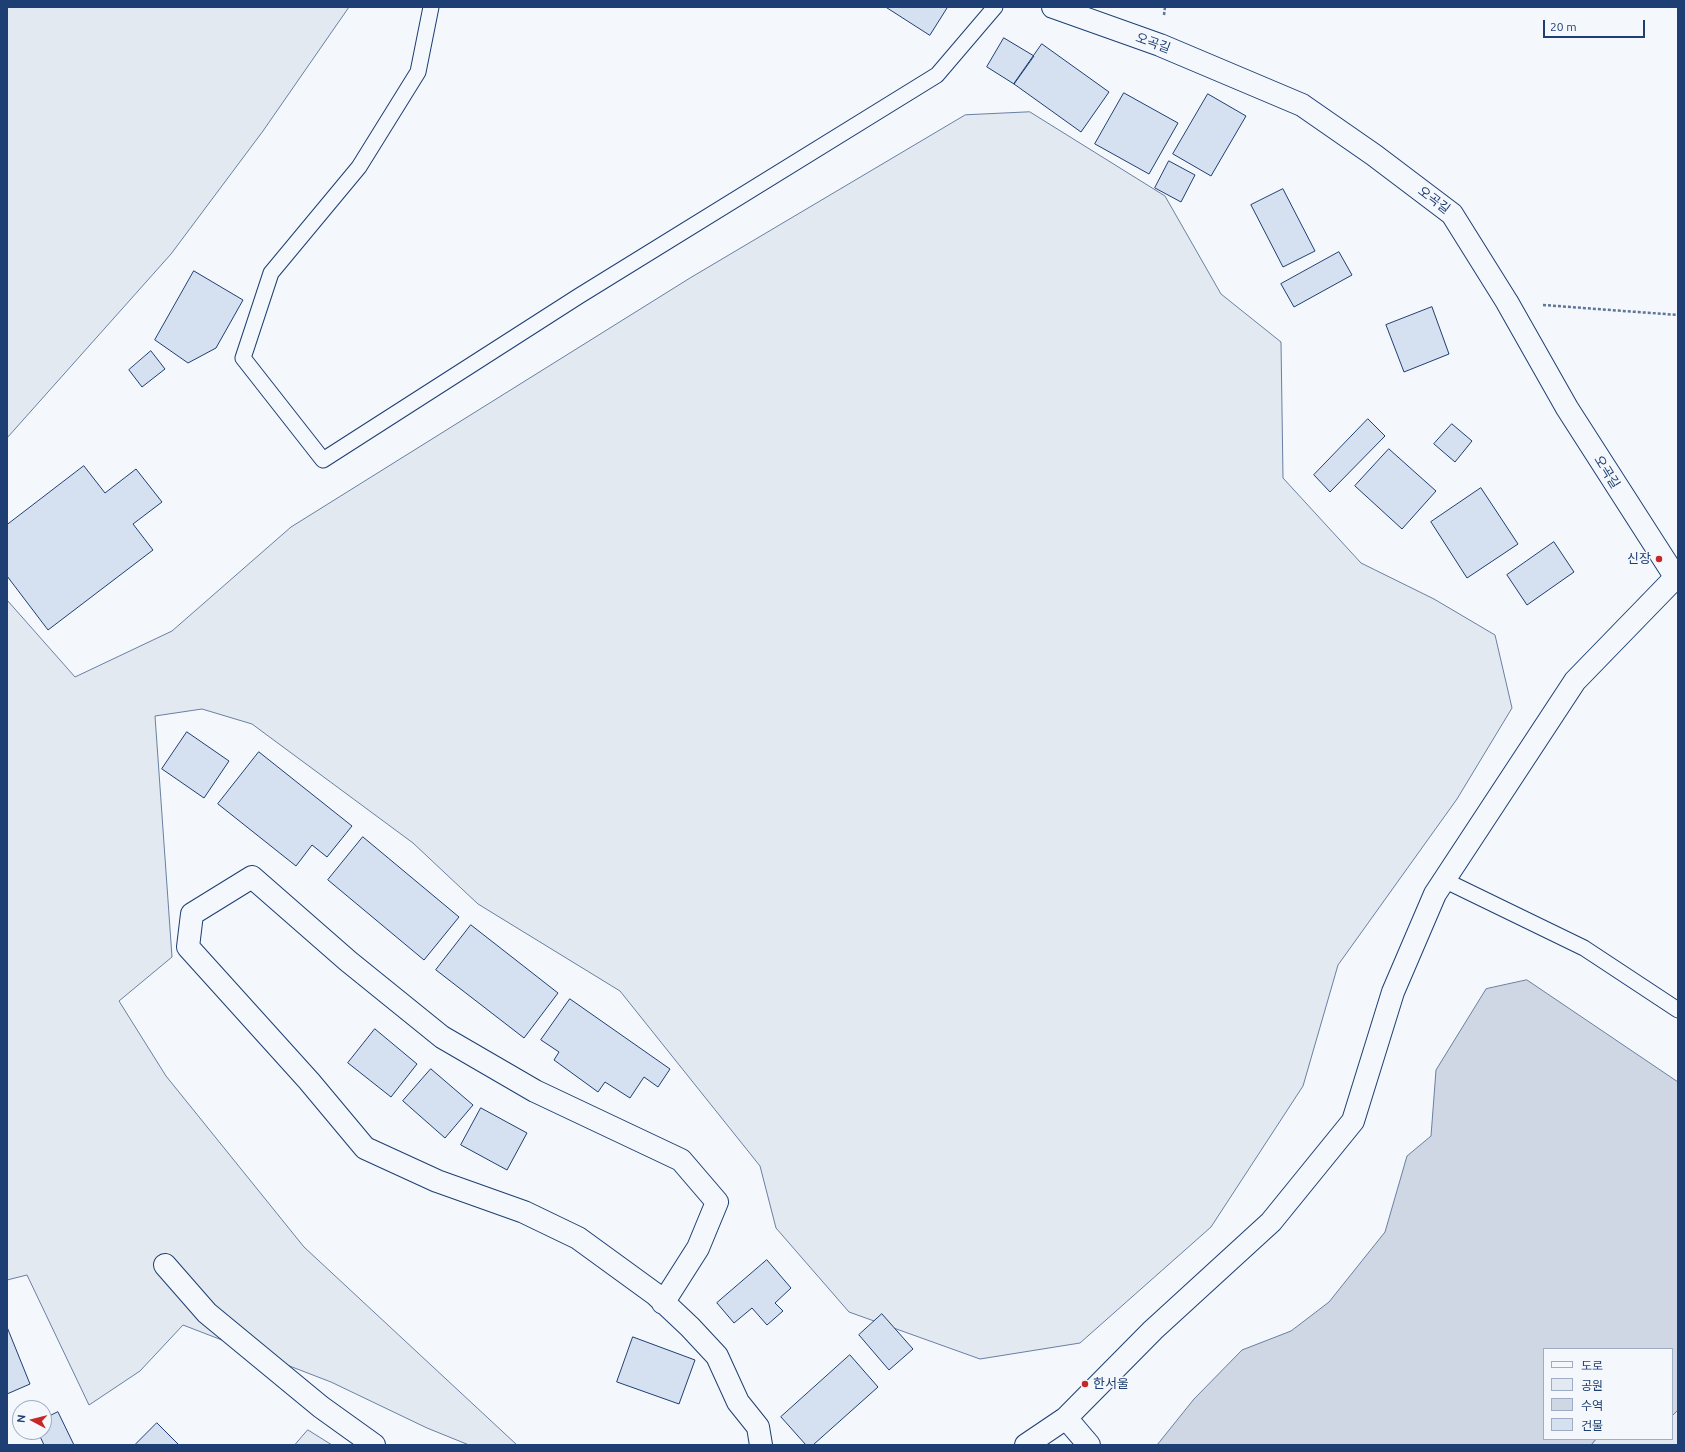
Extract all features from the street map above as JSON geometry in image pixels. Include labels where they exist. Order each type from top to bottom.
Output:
[{"type":"street","name":"오곡길","points":[[1053,7],[1160,45],[1302,105],[1374,155],[1452,214],[1507,302],[1567,408],[1677,580]]},
{"type":"street","points":[[1026,1445],[1066,1418],[1153,1330],[1271,1222],[1353,1121],[1393,992],[1435,894],[1575,680],[1677,580]]},
{"type":"street","points":[[663,1303],[698,1248],[717,1202],[681,1160],[536,1091],[442,1037],[348,961],[252,877],[192,914],[188,947],[309,1080],[365,1148],[437,1181],[524,1212],[578,1238],[655,1294],[663,1303],[690,1327],[717,1356],[738,1402],[758,1427],[761,1445]]},
{"type":"street","points":[[165,1265],[208,1313],[321,1407],[374,1445]]},
{"type":"street","points":[[1066,1418],[1089,1445]]},
{"type":"lane","points":[[431,7],[418,72],[358,167],[271,274],[244,358],[323,460],[586,292],[937,75],[995,7]]},
{"type":"lane","points":[[1444,880],[1584,948],[1678,1010]]},
{"type":"path","points":[[1507,302],[1678,315]]},
{"type":"green space","points":[[7,7],[349,7],[263,131],[171,254],[7,438]]},
{"type":"green space","points":[[1030,112],[1165,196],[1221,294],[1281,342],[1283,478],[1361,563],[1434,599],[1495,635],[1512,708],[1457,799],[1338,965],[1303,1086],[1211,1227],[1080,1343],[980,1359],[849,1312],[776,1228],[760,1166],[620,991],[478,904],[413,843],[252,724],[202,709],[155,716],[172,957],[119,1001],[166,1076],[304,1247],[517,1445],[469,1445],[427,1428],[331,1382],[183,1325],[140,1371],[89,1405],[27,1275],[7,1280],[7,600],[75,677],[172,631],[291,527],[690,278],[965,115]]},
{"type":"green space","points":[[1678,1410],[1678,1445],[1591,1445],[1595,1440],[1673,1440],[1673,1415]]},
{"type":"green space","points":[[308,1430],[332,1445],[295,1445]]},
{"type":"water","points":[[1527,980],[1678,1082],[1678,1410],[1673,1415],[1673,1348],[1543,1348],[1543,1440],[1595,1440],[1591,1445],[1157,1445],[1194,1399],[1242,1350],[1291,1331],[1329,1302],[1385,1232],[1407,1156],[1431,1136],[1436,1070],[1486,989]]},
{"type":"building","points":[[886,7],[947,7],[947,8],[930,35]]},
{"type":"building","points":[[1004,38],[1034,56],[1014,84],[987,67]]},
{"type":"building","points":[[1042,44],[1109,92],[1081,132],[1014,84]]},
{"type":"building","points":[[1124,93],[1178,123],[1149,174],[1095,144]]},
{"type":"building","points":[[1208,94],[1246,116],[1211,176],[1173,154]]},
{"type":"building","points":[[1169,161],[1195,175],[1181,202],[1155,188]]},
{"type":"building","points":[[1283,189],[1315,251],[1283,267],[1251,205]]},
{"type":"building","points":[[1339,252],[1352,275],[1294,307],[1281,284]]},
{"type":"building","points":[[194,271],[243,300],[216,348],[188,363],[155,340]]},
{"type":"building","points":[[1432,307],[1449,354],[1404,372],[1386,325]]},
{"type":"building","points":[[151,351],[165,369],[142,387],[129,370]]},
{"type":"building","points":[[1368,419],[1385,436],[1330,492],[1314,475]]},
{"type":"building","points":[[1452,424],[1472,441],[1455,462],[1434,444]]},
{"type":"building","points":[[1389,449],[1436,491],[1402,529],[1355,486]]},
{"type":"building","points":[[84,466],[105,493],[136,469],[162,502],[133,524],[153,550],[48,630],[7,576],[7,525]]},
{"type":"building","points":[[1481,488],[1518,544],[1467,578],[1431,522]]},
{"type":"building","points":[[1554,542],[1574,572],[1527,605],[1507,575]]},
{"type":"building","points":[[187,732],[229,761],[204,798],[162,769]]},
{"type":"building","points":[[259,752],[352,826],[327,857],[312,845],[296,866],[218,804]]},
{"type":"building","points":[[363,837],[459,917],[424,960],[328,880]]},
{"type":"building","points":[[471,925],[558,993],[524,1038],[436,970]]},
{"type":"building","points":[[570,999],[670,1069],[658,1087],[644,1077],[630,1098],[605,1082],[598,1092],[554,1060],[559,1052],[541,1040]]},
{"type":"building","points":[[375,1029],[417,1064],[391,1097],[348,1063]]},
{"type":"building","points":[[431,1069],[473,1105],[445,1138],[403,1101]]},
{"type":"building","points":[[481,1108],[527,1133],[507,1170],[461,1145]]},
{"type":"building","points":[[767,1260],[791,1288],[775,1303],[783,1311],[767,1325],[752,1308],[734,1323],[717,1303]]},
{"type":"building","points":[[882,1314],[913,1349],[889,1370],[859,1335]]},
{"type":"building","points":[[7,1327],[30,1384],[7,1394]]},
{"type":"building","points":[[633,1337],[695,1360],[679,1404],[617,1382]]},
{"type":"building","points":[[850,1355],[878,1387],[813,1445],[806,1445],[781,1417]]},
{"type":"building","points":[[58,1412],[74,1445],[44,1445],[42,1440],[52,1440],[52,1415]]},
{"type":"building","points":[[157,1423],[179,1445],[135,1445]]},
{"type":"place","name":"신장","points":[[1659,559]]},
{"type":"place","name":"한서울","points":[[1085,1384]]}]
